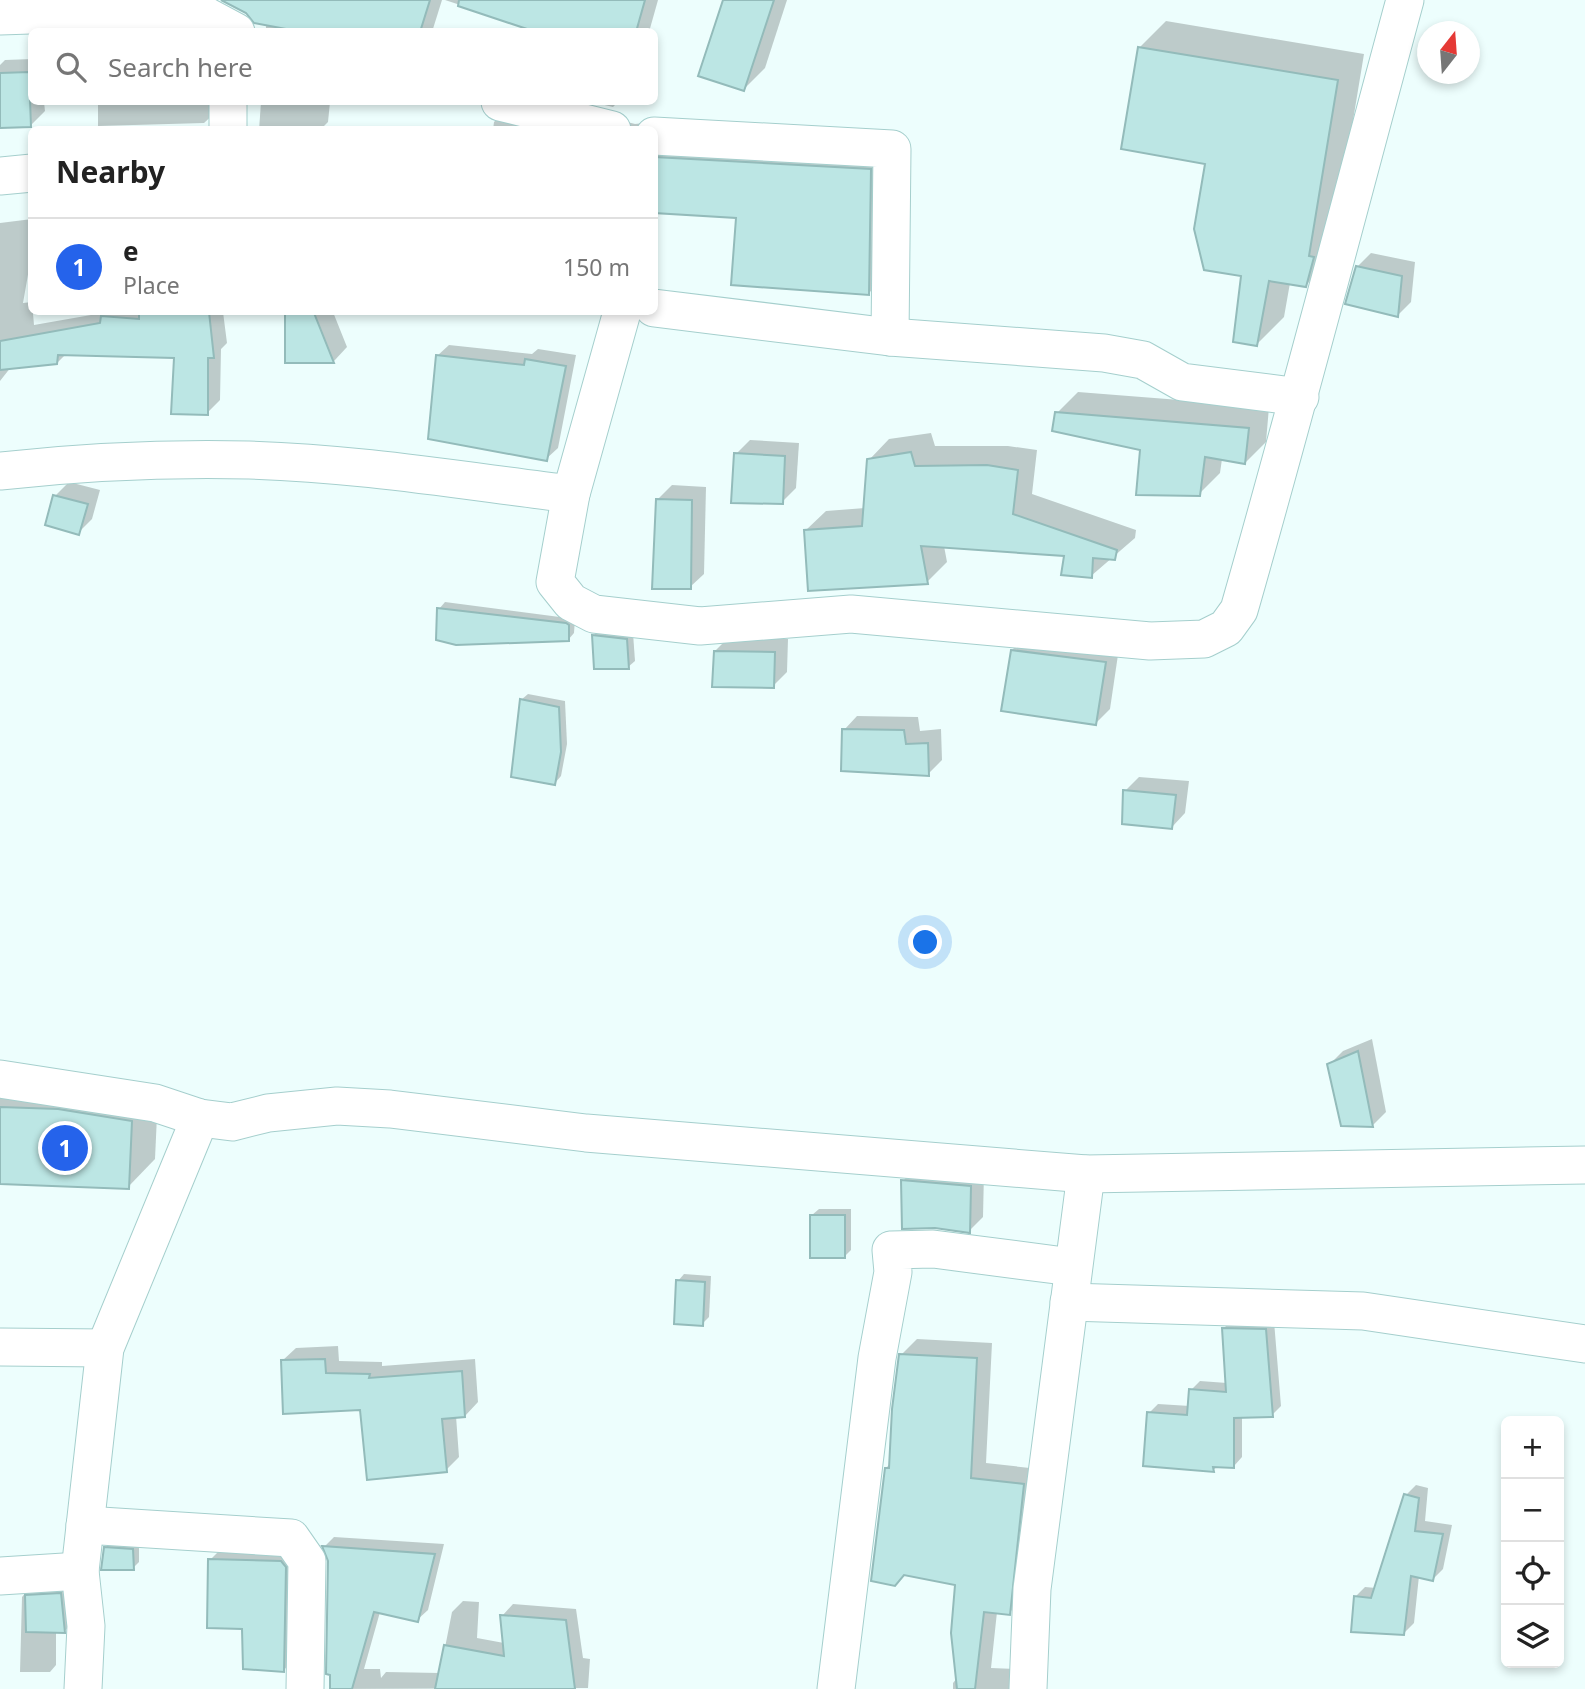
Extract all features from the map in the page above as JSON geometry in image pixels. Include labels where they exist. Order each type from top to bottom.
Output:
[{"type":"street","points":[[621,315],[571,494],[555,582],[571,602],[594,614],[700,626],[851,614],[1150,641],[1204,639],[1226,628],[1239,610],[1300,397],[1324,296],[1405,0]]},
{"type":"street","points":[[0,16],[181,10],[208,17],[226,28]]},
{"type":"street","points":[[228,105],[228,126]]},
{"type":"street","points":[[512,105],[596,126]]},
{"type":"street","points":[[658,136],[892,149],[890,337]]},
{"type":"street","points":[[0,176],[28,173]]},
{"type":"street","points":[[658,308],[890,337],[1104,353],[1143,360],[1182,382],[1300,397]]},
{"type":"street","points":[[0,471],[120,460],[251,460],[417,475],[571,494]]},
{"type":"street","points":[[0,1079],[155,1103],[200,1118],[232,1122],[268,1113],[337,1106],[390,1109],[586,1133],[1086,1174],[1585,1165]]},
{"type":"street","points":[[83,1689],[86,1626],[80,1571],[106,1348],[200,1118]]},
{"type":"street","points":[[1028,1689],[1032,1589],[1086,1174]]},
{"type":"street","points":[[836,1689],[877,1358],[893,1272],[891,1250],[933,1249],[1070,1285],[1363,1311],[1585,1344]]},
{"type":"street","points":[[0,1347],[106,1348]]},
{"type":"street","points":[[85,1524],[291,1538],[307,1561],[305,1689]]},
{"type":"street","points":[[0,1576],[80,1571]]},
{"type":"building","points":[[221,0],[430,0],[421,28],[281,28],[254,23],[246,13]]},
{"type":"building","points":[[459,0],[645,0],[637,28],[524,28],[458,6]]},
{"type":"building","points":[[723,0],[774,0],[744,91],[698,76]]},
{"type":"building","points":[[1138,47],[1338,80],[1309,256],[1314,257],[1306,287],[1269,281],[1257,346],[1233,342],[1241,276],[1204,270],[1194,229],[1205,164],[1121,149]]},
{"type":"building","points":[[28,72],[31,126],[0,128],[0,73]]},
{"type":"building","points":[[658,157],[871,169],[869,295],[731,285],[736,218],[658,213]]},
{"type":"building","points":[[1356,266],[1402,276],[1398,317],[1345,304]]},
{"type":"building","points":[[139,315],[209,315],[214,358],[208,358],[208,415],[171,414],[174,358],[58,355],[57,364],[0,370],[0,341],[100,323],[101,316],[139,319]]},
{"type":"building","points":[[285,315],[315,315],[334,363],[285,363]]},
{"type":"building","points":[[436,355],[524,365],[525,359],[566,366],[547,461],[428,439]]},
{"type":"building","points":[[1055,412],[1249,428],[1245,464],[1205,457],[1200,496],[1136,495],[1140,450],[1052,431]]},
{"type":"building","points":[[911,452],[915,466],[987,465],[1018,470],[1013,514],[1117,550],[1115,560],[1093,558],[1092,578],[1061,575],[1064,556],[921,546],[928,584],[808,591],[804,530],[862,526],[867,459]]},
{"type":"building","points":[[734,453],[785,456],[783,504],[731,503]]},
{"type":"building","points":[[53,495],[88,504],[79,535],[45,525]]},
{"type":"building","points":[[656,499],[692,500],[691,589],[652,589]]},
{"type":"building","points":[[437,608],[566,623],[569,625],[569,641],[456,645],[436,640]]},
{"type":"building","points":[[592,635],[627,639],[629,669],[594,669]]},
{"type":"building","points":[[1011,650],[1106,662],[1096,725],[1001,711]]},
{"type":"building","points":[[714,651],[775,652],[774,688],[712,687]]},
{"type":"building","points":[[520,699],[559,707],[561,752],[555,785],[511,777]]},
{"type":"building","points":[[842,729],[904,730],[906,744],[928,743],[929,776],[841,771]]},
{"type":"building","points":[[1123,790],[1176,795],[1172,829],[1122,824]]},
{"type":"building","points":[[1358,1051],[1373,1127],[1341,1126],[1327,1064]]},
{"type":"building","points":[[0,1107],[58,1109],[132,1121],[129,1189],[0,1184]]},
{"type":"building","points":[[901,1180],[971,1186],[970,1233],[935,1228],[902,1229]]},
{"type":"building","points":[[810,1215],[845,1215],[845,1258],[810,1258]]},
{"type":"building","points":[[676,1280],[705,1282],[703,1326],[674,1324]]},
{"type":"building","points":[[1222,1328],[1266,1329],[1273,1417],[1234,1418],[1234,1468],[1213,1467],[1214,1472],[1143,1466],[1147,1412],[1187,1415],[1189,1389],[1226,1392]]},
{"type":"building","points":[[899,1354],[977,1358],[971,1478],[1024,1484],[1010,1615],[984,1612],[975,1689],[957,1689],[951,1633],[955,1585],[904,1575],[895,1586],[871,1581],[885,1468],[889,1468],[892,1409]]},
{"type":"building","points":[[325,1359],[326,1373],[370,1374],[369,1378],[462,1371],[465,1417],[442,1419],[447,1472],[367,1480],[360,1410],[283,1414],[281,1360]]},
{"type":"building","points":[[1404,1494],[1419,1498],[1415,1531],[1443,1534],[1433,1581],[1411,1576],[1404,1635],[1351,1632],[1354,1596],[1371,1598]]},
{"type":"building","points":[[322,1546],[435,1554],[418,1622],[374,1612],[352,1689],[330,1689],[330,1675],[326,1674],[328,1561]]},
{"type":"building","points":[[104,1547],[133,1549],[134,1570],[101,1570]]},
{"type":"building","points":[[208,1559],[281,1561],[286,1567],[284,1672],[243,1669],[242,1629],[207,1628]]},
{"type":"building","points":[[61,1593],[65,1633],[26,1632],[25,1595]]},
{"type":"building","points":[[500,1615],[566,1620],[575,1689],[435,1689],[444,1645],[504,1656]]},
{"type":"place","name":"e","points":[[65,1148]]}]
